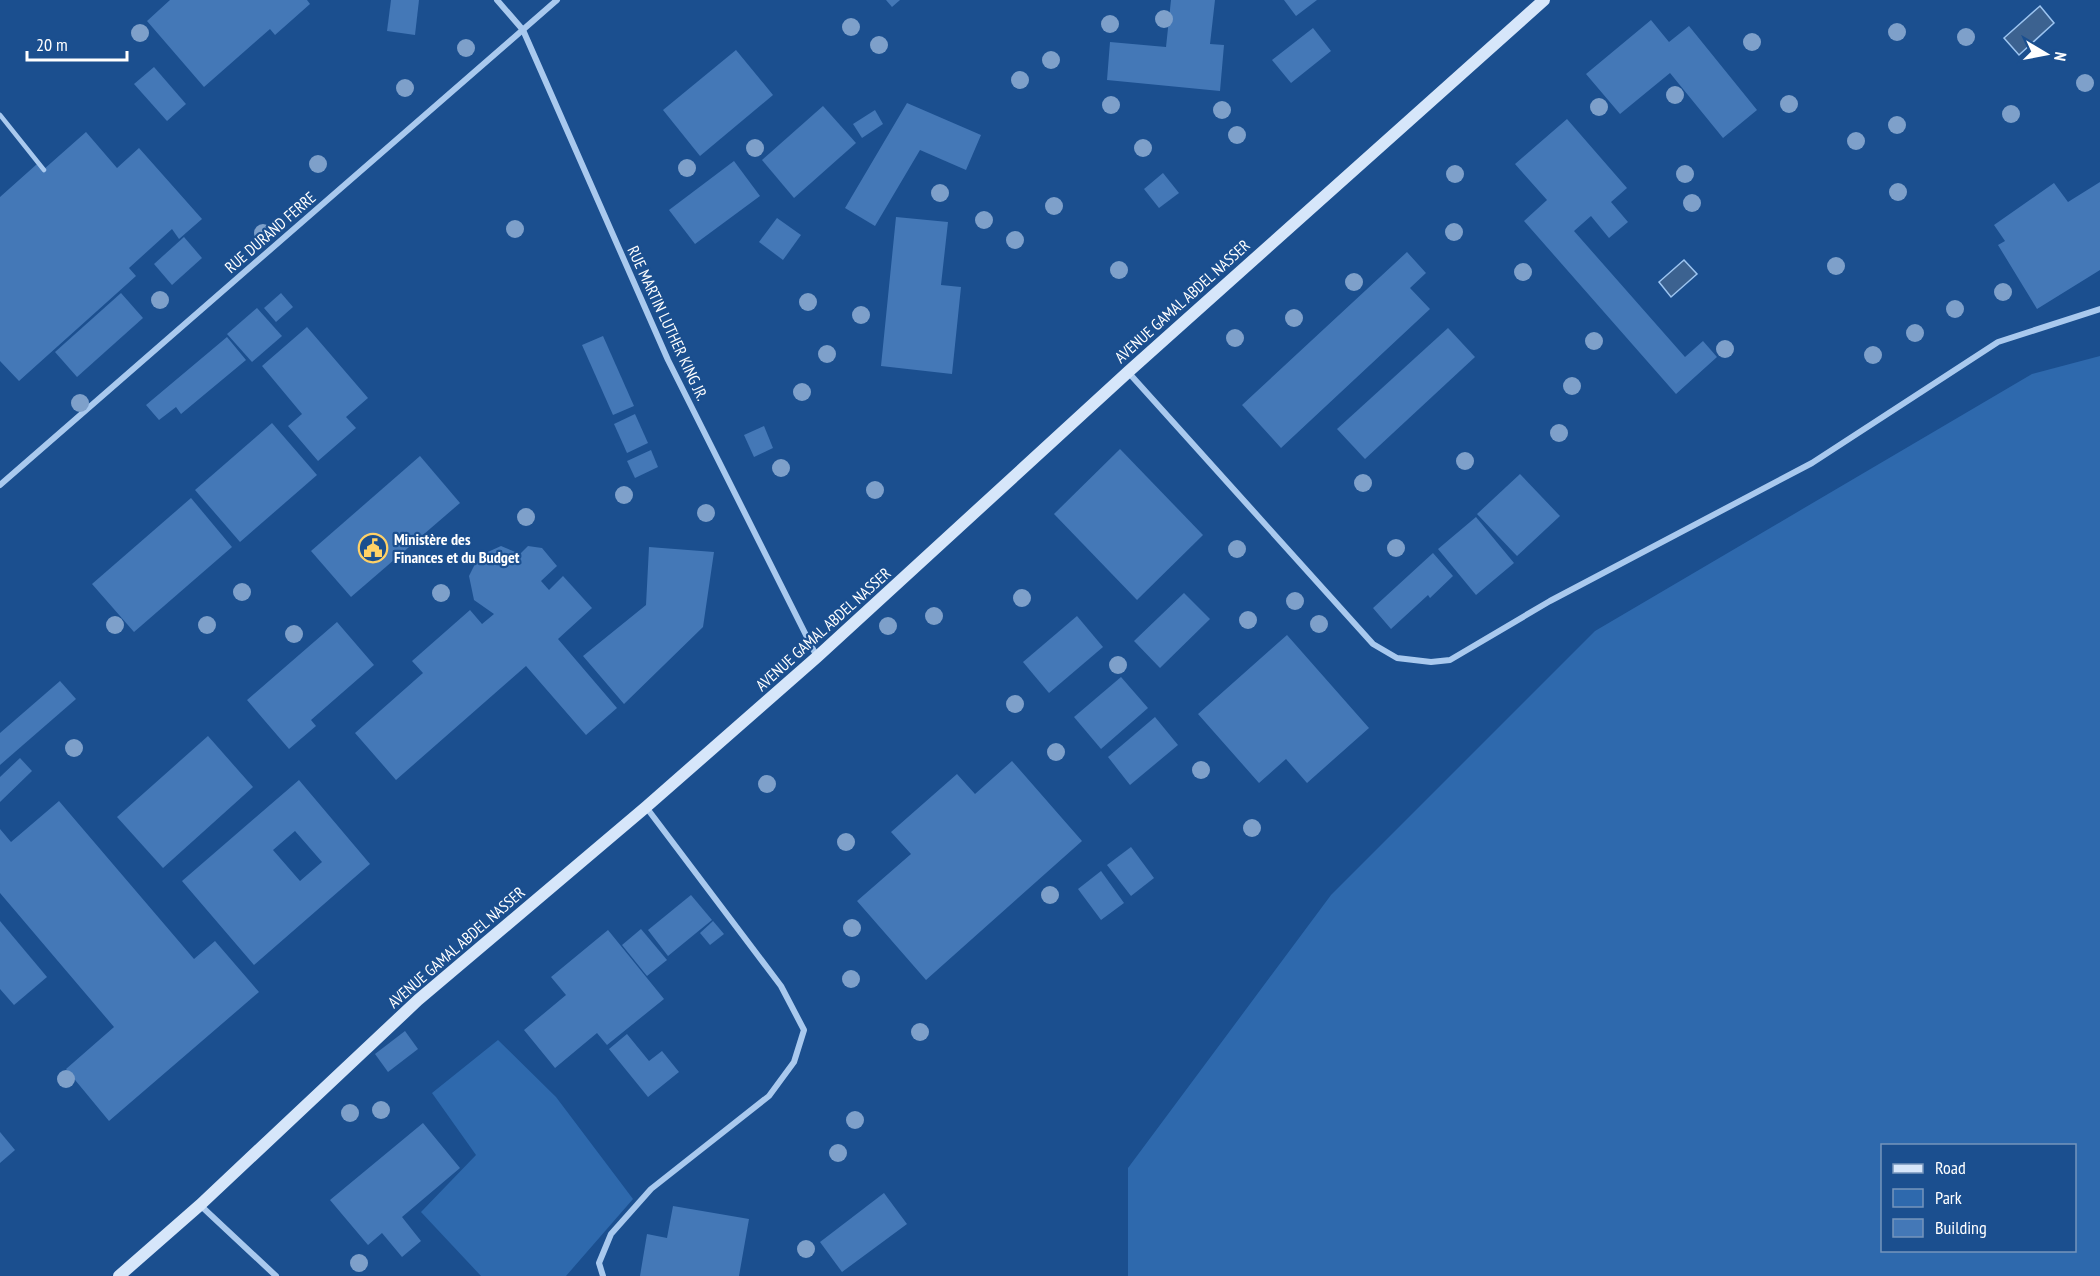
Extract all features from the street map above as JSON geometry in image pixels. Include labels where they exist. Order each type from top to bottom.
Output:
[{"type":"street","name":"RUE MARTIN LUTHER KING JR.","points":[[497,0],[523,30],[668,360],[817,657]]},
{"type":"street","name":"RUE DURAND FERRE","points":[[0,485],[557,0]]},
{"type":"street","name":"AVENUE GAMAL ABDEL NASSER","points":[[119,1276],[200,1205],[418,1000],[646,807],[817,657],[1128,372],[1544,0]]},
{"type":"street","points":[[1128,372],[1373,644],[1397,658],[1431,662],[1450,660],[1550,601],[1812,463],[1998,342],[2100,309]]},
{"type":"street","points":[[603,1276],[598,1263],[611,1234],[651,1189],[769,1096],[794,1062],[804,1030],[781,986],[646,807]]},
{"type":"street","points":[[200,1205],[276,1276]]},
{"type":"lane","points":[[0,115],[44,170]]},
{"type":"green space","points":[[2100,356],[2100,1276],[1128,1276],[1128,1168],[1331,895],[1595,631],[2032,374]]},
{"type":"green space","points":[[498,1040],[556,1097],[633,1199],[566,1276],[481,1276],[421,1212],[476,1155],[432,1093]]},
{"type":"shaded area","points":[[2040,6],[2054,23],[2019,55],[2004,38]]},
{"type":"shaded area","points":[[1684,260],[1697,274],[1671,297],[1659,282]]},
{"type":"building","points":[[170,0],[307,0],[310,4],[275,35],[270,29],[204,87],[147,21]]},
{"type":"building","points":[[391,0],[419,0],[415,35],[387,31]]},
{"type":"building","points":[[886,0],[900,0],[892,7]]},
{"type":"building","points":[[1171,0],[1215,0],[1210,44],[1224,45],[1220,91],[1107,80],[1110,42],[1166,47]]},
{"type":"building","points":[[1284,0],[1317,0],[1296,16]]},
{"type":"building","points":[[1651,20],[1669,42],[1689,26],[1757,110],[1723,138],[1670,73],[1620,114],[1586,74]]},
{"type":"building","points":[[1313,28],[1331,51],[1291,83],[1272,60]]},
{"type":"building","points":[[736,50],[773,95],[700,156],[663,110]]},
{"type":"building","points":[[154,67],[186,104],[167,121],[134,84]]},
{"type":"building","points":[[907,103],[981,135],[966,170],[920,150],[875,226],[845,208]]},
{"type":"building","points":[[823,106],[856,143],[794,198],[762,160]]},
{"type":"building","points":[[875,110],[883,124],[862,138],[853,124]]},
{"type":"building","points":[[1567,119],[1627,188],[1611,202],[1628,222],[1609,238],[1591,216],[1574,231],[1685,357],[1703,341],[1717,357],[1676,394],[1524,221],[1547,200],[1515,164]]},
{"type":"building","points":[[86,132],[117,168],[139,148],[202,219],[179,239],[172,229],[129,268],[136,276],[19,381],[0,361],[0,197],[37,164],[43,170]]},
{"type":"building","points":[[734,161],[760,196],[695,244],[669,210]]},
{"type":"building","points":[[1163,173],[1179,193],[1159,208],[1144,189]]},
{"type":"building","points":[[2100,182],[2100,270],[2037,309],[1998,245],[2005,241],[1994,225],[2054,183],[2068,202]]},
{"type":"building","points":[[896,217],[948,222],[941,285],[961,287],[952,374],[881,366]]},
{"type":"building","points":[[777,218],[801,235],[783,260],[759,242]]},
{"type":"building","points":[[184,237],[202,258],[172,285],[154,264]]},
{"type":"building","points":[[1407,252],[1426,273],[1410,288],[1430,309],[1281,448],[1242,405]]},
{"type":"building","points":[[121,293],[143,318],[77,377],[55,352]]},
{"type":"building","points":[[281,293],[293,307],[276,322],[264,308]]},
{"type":"building","points":[[257,308],[282,336],[252,362],[227,334]]},
{"type":"building","points":[[307,327],[368,398],[346,417],[356,428],[318,461],[288,426],[302,414],[262,366]]},
{"type":"building","points":[[1448,328],[1475,357],[1365,459],[1337,429]]},
{"type":"building","points":[[603,336],[634,406],[613,415],[582,345]]},
{"type":"building","points":[[227,337],[246,360],[181,414],[176,407],[159,420],[146,405]]},
{"type":"building","points":[[635,414],[648,443],[627,453],[614,424]]},
{"type":"building","points":[[272,423],[317,475],[240,542],[195,490]]},
{"type":"building","points":[[764,426],[773,448],[754,457],[744,435]]},
{"type":"building","points":[[1120,449],[1203,535],[1137,600],[1054,514]]},
{"type":"building","points":[[651,450],[658,467],[635,478],[627,461]]},
{"type":"building","points":[[420,456],[460,503],[351,597],[311,551]]},
{"type":"building","points":[[1520,474],[1560,516],[1517,556],[1477,514]]},
{"type":"building","points":[[191,498],[232,547],[134,632],[92,584]]},
{"type":"building","points":[[1476,517],[1514,563],[1476,595],[1438,549]]},
{"type":"building","points":[[501,546],[520,554],[528,546],[542,548],[557,566],[541,581],[549,590],[563,576],[592,608],[558,639],[617,708],[586,735],[526,666],[396,780],[355,733],[423,673],[412,661],[470,610],[482,624],[494,614],[474,600],[469,576],[479,556]]},
{"type":"building","points":[[649,547],[714,552],[703,627],[624,704],[583,656],[646,605]]},
{"type":"building","points":[[1433,553],[1453,576],[1430,598],[1428,595],[1391,629],[1373,608]]},
{"type":"building","points":[[1184,593],[1210,619],[1160,668],[1134,641]]},
{"type":"building","points":[[1077,616],[1103,647],[1049,693],[1023,662]]},
{"type":"building","points":[[337,622],[374,665],[311,720],[316,726],[289,749],[247,700]]},
{"type":"building","points":[[1287,635],[1369,728],[1307,783],[1286,759],[1259,783],[1198,714]]},
{"type":"building","points":[[1121,677],[1148,708],[1101,749],[1074,717]]},
{"type":"building","points":[[60,681],[76,699],[0,765],[0,733]]},
{"type":"building","points":[[1155,717],[1178,745],[1130,785],[1108,757]]},
{"type":"building","points":[[208,736],[253,787],[163,868],[117,817]]},
{"type":"building","points":[[20,758],[32,771],[0,802],[0,777]]},
{"type":"building","points":[[1012,761],[1082,841],[926,980],[857,901],[911,854],[891,832],[957,774],[975,794]]},
{"type":"building","points":[[299,780],[370,864],[254,965],[182,881]],"holes":[[[295,831],[322,862],[300,881],[273,850]]]},
{"type":"building","points":[[59,801],[194,959],[215,941],[259,992],[109,1121],[66,1069],[114,1027],[0,893],[0,829],[11,842]]},
{"type":"building","points":[[1131,847],[1154,878],[1131,896],[1107,865]]},
{"type":"building","points":[[1101,871],[1124,903],[1101,920],[1078,889]]},
{"type":"building","points":[[691,895],[712,920],[668,956],[648,930]]},
{"type":"building","points":[[0,921],[47,977],[14,1005],[0,989]]},
{"type":"building","points":[[713,921],[724,934],[710,945],[700,933]]},
{"type":"building","points":[[641,929],[667,960],[647,976],[622,945]]},
{"type":"building","points":[[608,930],[664,999],[607,1045],[597,1033],[555,1068],[524,1030],[566,995],[551,977]]},
{"type":"building","points":[[405,1031],[418,1049],[388,1072],[375,1054]]},
{"type":"building","points":[[627,1034],[649,1061],[662,1051],[679,1072],[648,1097],[609,1049]]},
{"type":"building","points":[[423,1123],[460,1168],[402,1217],[421,1241],[402,1257],[382,1233],[368,1245],[330,1200]]},
{"type":"building","points":[[0,1132],[15,1150],[0,1163]]},
{"type":"building","points":[[884,1193],[907,1224],[842,1272],[820,1242]]},
{"type":"building","points":[[673,1206],[749,1219],[739,1276],[640,1276],[647,1234],[667,1238]]},
{"type":"place","name":"Ministère des Finances et du Budget","points":[[373,548]]}]
